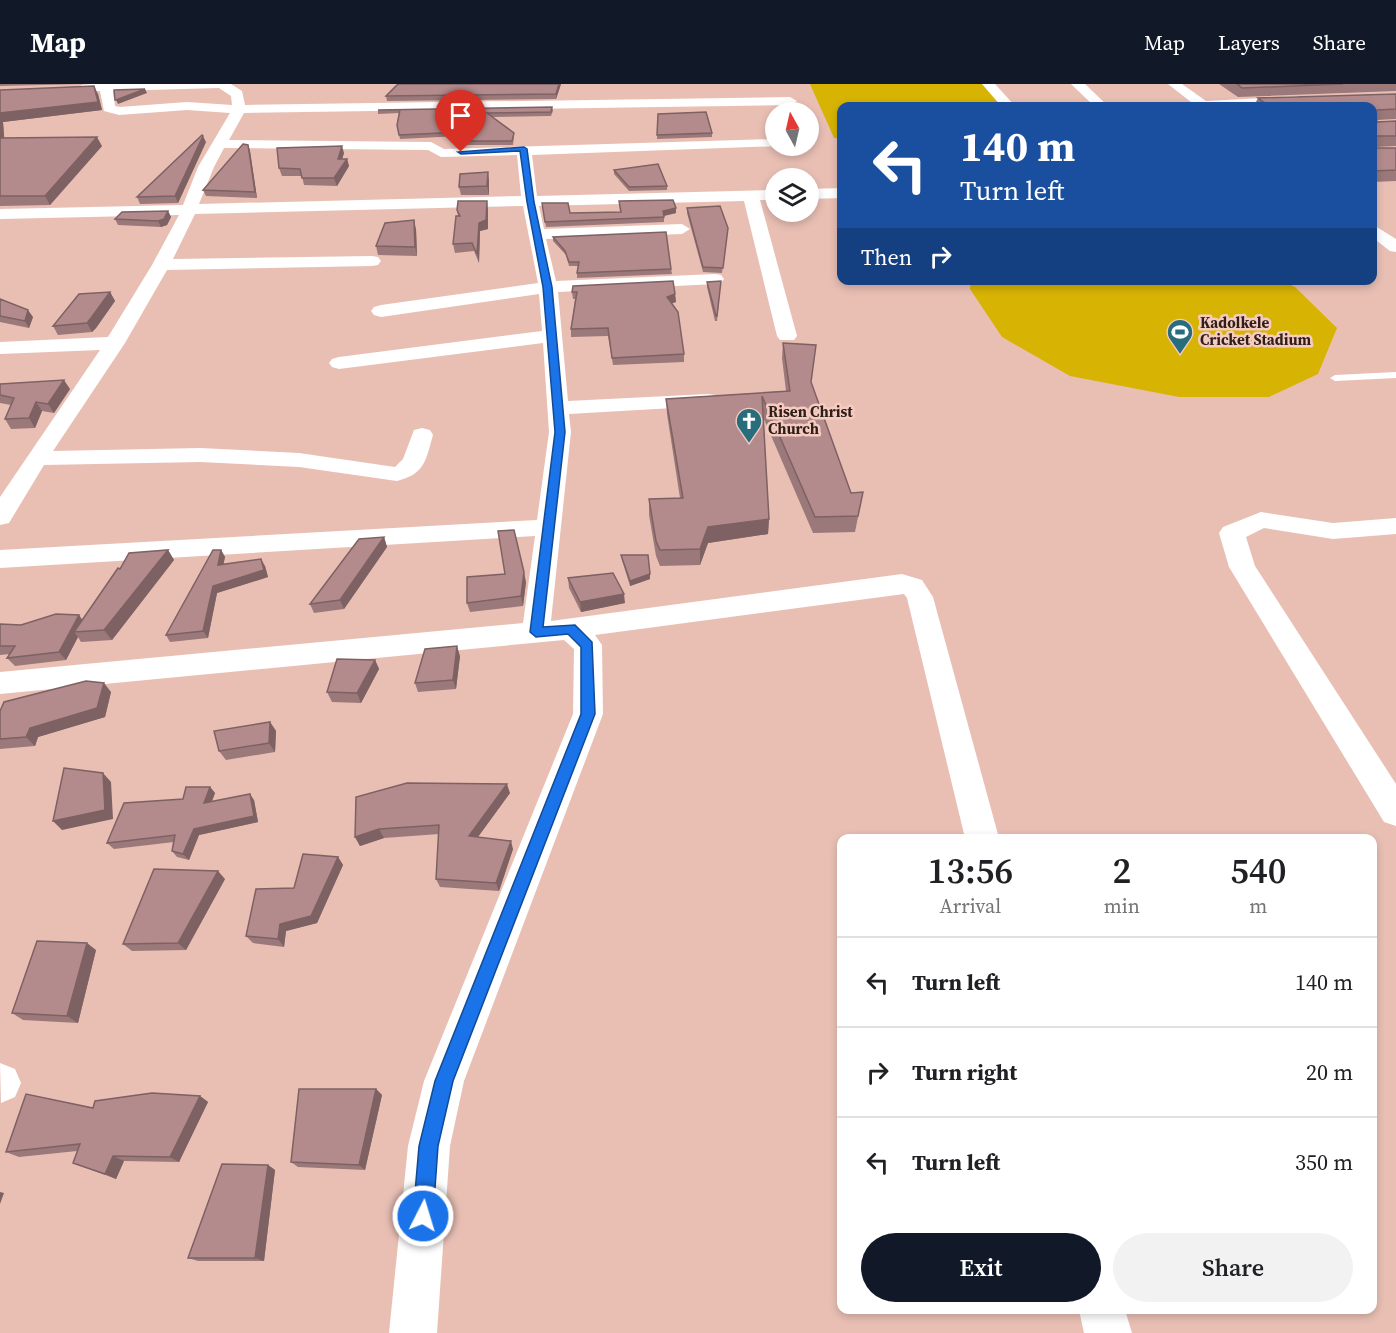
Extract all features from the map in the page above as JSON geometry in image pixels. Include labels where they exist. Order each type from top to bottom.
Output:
[{"type":"street","points":[[0,517],[33,463],[115,343],[161,265],[189,210],[206,167],[239,109],[237,94],[221,84],[70,88]]},
{"type":"street","points":[[783,84],[790,102]]},
{"type":"street","points":[[988,84],[1004,102]]},
{"type":"street","points":[[1077,84],[1097,102]]},
{"type":"street","points":[[1174,84],[1198,102]]},
{"type":"street","points":[[106,87],[110,108],[119,111],[187,106],[239,109],[765,107]]},
{"type":"street","points":[[1233,90],[1251,102],[1307,100]]},
{"type":"street","points":[[220,144],[432,139],[441,153],[765,143]]},
{"type":"street","points":[[524,149],[530,202],[548,287],[560,432],[549,526],[553,631]]},
{"type":"street","points":[[819,194],[837,193]]},
{"type":"street","points":[[751,195],[787,336]]},
{"type":"street","points":[[0,214],[765,195]]},
{"type":"street","points":[[538,234],[682,229]]},
{"type":"street","points":[[1377,233],[1396,247]]},
{"type":"street","points":[[161,265],[372,261]]},
{"type":"street","points":[[381,310],[548,287],[715,279]]},
{"type":"street","points":[[339,363],[553,336]]},
{"type":"street","points":[[0,348],[115,343]]},
{"type":"street","points":[[558,408],[730,398]]},
{"type":"street","points":[[0,471],[33,463],[211,456],[299,460],[397,474],[408,471],[413,465],[422,435]]},
{"type":"street","points":[[1396,526],[1333,531],[1261,520],[1232,533],[1242,567],[1396,812]]},
{"type":"street","points":[[0,559],[549,526]]},
{"type":"street","points":[[0,683],[553,631],[902,583],[913,587],[920,597],[981,834]]},
{"type":"street","points":[[413,1333],[429,1146],[444,1081],[588,714],[588,645],[553,631]]},
{"type":"street","points":[[1103,1314],[1108,1333]]},
{"type":"lane","points":[[1335,378],[1396,375]]},
{"type":"shaded area","points":[[810,84],[994,84],[1010,102],[837,102],[837,138],[834,138]]},
{"type":"shaded area","name":"Kadolkele Cricket Stadium","points":[[970,285],[1291,285],[1337,328],[1318,374],[1269,397],[1179,397],[1070,376],[1002,337],[970,289]]},
{"type":"building","points":[[398,84],[559,84],[556,94],[386,96]]},
{"type":"building","points":[[1237,84],[1343,84],[1242,88]]},
{"type":"building","points":[[94,86],[98,102],[0,113],[0,90]]},
{"type":"building","points":[[145,89],[116,100],[115,100],[114,90]]},
{"type":"building","points":[[1396,94],[1396,109],[1377,110],[1377,102],[1264,102],[1258,98]]},
{"type":"building","points":[[552,107],[551,112],[487,113],[514,133],[512,141],[460,141],[461,132],[399,135],[397,125],[400,110],[378,110]]},
{"type":"building","points":[[706,112],[712,133],[657,135],[658,114]]},
{"type":"building","points":[[1396,121],[1396,136],[1377,136],[1377,122]]},
{"type":"building","points":[[202,135],[175,196],[137,197]]},
{"type":"building","points":[[97,137],[45,196],[0,196],[0,138]]},
{"type":"building","points":[[243,144],[248,145],[255,192],[203,190]]},
{"type":"building","points":[[342,146],[338,159],[347,159],[334,178],[302,178],[300,169],[279,168],[277,148]]},
{"type":"building","points":[[1377,148],[1396,148],[1396,170],[1377,171]]},
{"type":"building","points":[[658,164],[667,186],[629,187],[614,170]]},
{"type":"building","points":[[488,172],[487,186],[459,187],[460,174]]},
{"type":"building","points":[[673,200],[676,208],[663,211],[664,217],[545,222],[542,203],[568,203],[570,213],[621,212],[619,201]]},
{"type":"building","points":[[458,201],[487,201],[486,220],[479,223],[477,254],[472,243],[453,244],[456,216],[460,216],[457,210]]},
{"type":"building","points":[[720,206],[728,228],[723,268],[703,267],[687,208]]},
{"type":"building","points":[[168,211],[164,219],[158,221],[115,219],[122,212]]},
{"type":"building","points":[[414,220],[415,247],[376,246],[385,223]]},
{"type":"building","points":[[666,232],[671,269],[577,273],[579,262],[569,262],[565,251],[553,237]]},
{"type":"building","points":[[673,281],[675,294],[667,297],[678,312],[684,354],[612,358],[608,328],[571,329],[577,292],[572,292],[573,286]]},
{"type":"building","points":[[721,281],[717,316],[716,316],[707,282]]},
{"type":"building","points":[[110,292],[87,323],[53,326],[79,294]]},
{"type":"building","points":[[0,299],[28,310],[25,321],[0,316]]},
{"type":"building","points":[[783,343],[816,345],[811,382],[851,493],[863,492],[858,516],[815,517],[762,396],[769,519],[708,527],[700,549],[660,550],[656,541],[649,499],[683,498],[666,399],[790,391]]},
{"type":"building","points":[[64,380],[48,404],[36,402],[29,418],[5,419],[14,398],[0,395],[0,384]]},
{"type":"building","points":[[514,530],[524,572],[521,596],[467,603],[467,577],[505,574],[498,531]]},
{"type":"building","points":[[384,537],[340,600],[310,604],[359,539]]},
{"type":"building","points":[[168,550],[104,630],[74,632],[129,553]]},
{"type":"building","points":[[213,550],[221,550],[218,565],[261,559],[264,570],[213,586],[203,631],[166,635]]},
{"type":"building","points":[[621,555],[648,555],[650,574],[630,581]]},
{"type":"building","points":[[613,573],[624,594],[580,602],[568,578]]},
{"type":"building","points":[[56,614],[79,615],[59,652],[7,658],[15,646],[0,646],[0,624],[21,625]]},
{"type":"building","points":[[457,646],[453,680],[415,683],[425,649]]},
{"type":"building","points":[[337,659],[375,660],[357,693],[327,692]]},
{"type":"building","points":[[86,681],[104,683],[97,708],[30,728],[26,737],[0,739],[0,711],[4,702]]},
{"type":"building","points":[[270,722],[269,743],[219,751],[214,731]]},
{"type":"building","points":[[64,768],[103,773],[105,810],[53,821]]},
{"type":"building","points":[[407,783],[507,784],[469,836],[511,841],[496,883],[436,879],[439,825],[379,829],[355,837],[356,797]]},
{"type":"building","points":[[186,787],[210,787],[204,803],[250,794],[254,816],[194,829],[183,854],[172,851],[175,835],[107,843],[124,803],[183,799]]},
{"type":"building","points":[[303,854],[338,857],[311,916],[280,924],[278,939],[246,936],[256,889],[294,888]]},
{"type":"building","points":[[154,869],[218,871],[178,943],[123,944]]},
{"type":"building","points":[[37,941],[87,943],[67,1016],[12,1013]]},
{"type":"building","points":[[299,1089],[376,1089],[359,1165],[291,1162]]},
{"type":"building","points":[[152,1093],[200,1096],[170,1157],[113,1156],[105,1174],[73,1163],[80,1144],[6,1152],[26,1094],[93,1108],[95,1101]]},
{"type":"building","points":[[222,1164],[268,1165],[255,1258],[188,1258]]},
{"type":"place","name":"Kadolkele Cricket Stadium","points":[[1180,355]]},
{"type":"place","name":"Risen Christ Church","points":[[749,444]]},
{"type":"route","points":[[423,1216],[429,1146],[444,1081],[588,714],[588,645],[570,629],[536,632],[560,432],[548,287],[530,202],[524,149],[461,152]]}]
